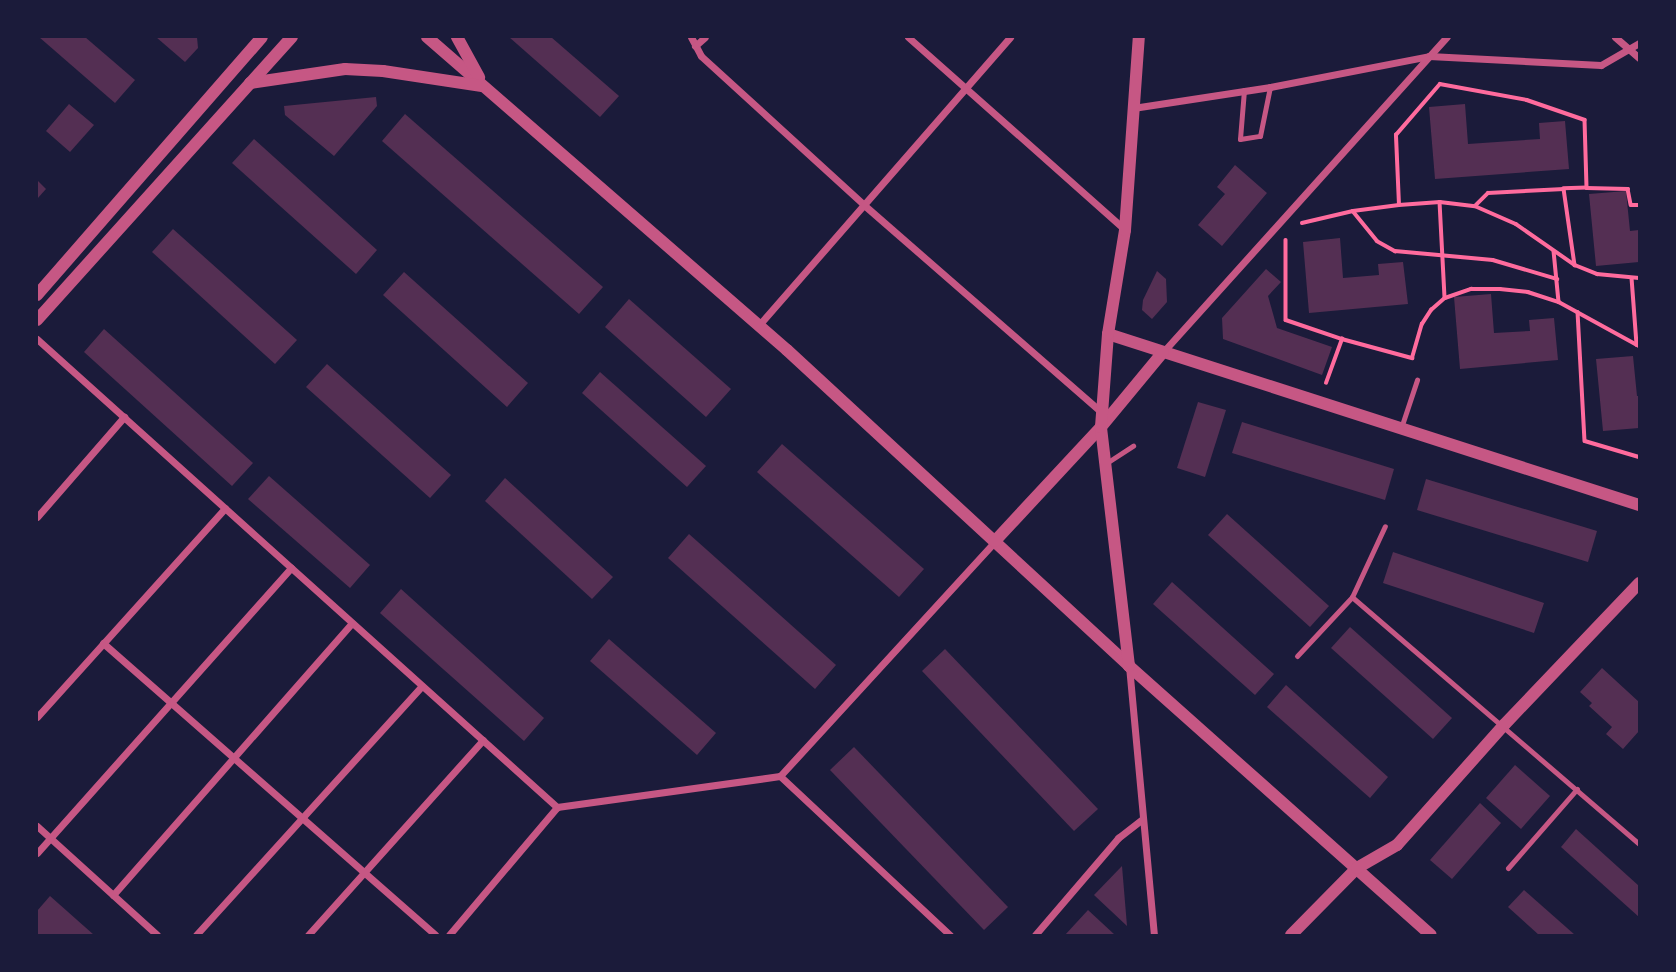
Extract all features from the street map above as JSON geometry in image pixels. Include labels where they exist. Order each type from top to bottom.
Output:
[{"type":"street","points":[[241,61],[247,37]]},
{"type":"street","points":[[37,295],[262,37]]},
{"type":"street","points":[[37,320],[292,37]]},
{"type":"street","points":[[427,37],[759,325],[1129,666],[1431,935]]},
{"type":"street","points":[[457,37],[484,86]]},
{"type":"street","points":[[691,37],[701,56],[864,205],[1102,412]]},
{"type":"street","points":[[695,46],[705,37]]},
{"type":"street","points":[[908,37],[1125,230]]},
{"type":"street","points":[[759,325],[1010,37]]},
{"type":"street","points":[[449,935],[557,807],[780,776],[1101,427],[1163,352],[1447,37]]},
{"type":"street","points":[[1615,37],[1639,58]]},
{"type":"street","points":[[1138,38],[1125,230],[1108,334],[1101,427],[1129,666],[1154,935]]},
{"type":"street","points":[[1133,108],[1270,87],[1429,56],[1601,65],[1639,43]]},
{"type":"street","points":[[250,83],[345,69],[383,71],[484,86]]},
{"type":"street","points":[[1108,334],[1639,505]]},
{"type":"street","points":[[37,339],[557,807]]},
{"type":"street","points":[[37,517],[124,417]]},
{"type":"street","points":[[37,717],[225,508]]},
{"type":"street","points":[[37,853],[291,568]]},
{"type":"street","points":[[1291,935],[1357,869],[1397,845],[1504,725],[1639,583]]},
{"type":"street","points":[[113,895],[352,623]]},
{"type":"street","points":[[103,643],[435,935]]},
{"type":"street","points":[[196,935],[422,686]]},
{"type":"street","points":[[308,935],[483,740]]},
{"type":"street","points":[[780,776],[950,935]]},
{"type":"street","points":[[1035,935],[1118,838],[1142,819]]},
{"type":"street","points":[[37,826],[157,935]]},
{"type":"lane","points":[[1244,90],[1240,139],[1260,136],[1270,87]]},
{"type":"lane","points":[[1401,428],[1417,380]]},
{"type":"lane","points":[[1105,464],[1133,446]]},
{"type":"lane","points":[[1297,656],[1352,597],[1385,526]]},
{"type":"lane","points":[[1352,597],[1486,713],[1504,725],[1639,844]]},
{"type":"lane","points":[[1508,868],[1577,789]]},
{"type":"path","points":[[1399,205],[1396,135],[1440,84],[1527,100],[1585,120],[1587,188]]},
{"type":"path","points":[[1475,206],[1488,193],[1587,188],[1628,189],[1631,205],[1639,205]]},
{"type":"path","points":[[1564,189],[1575,265]]},
{"type":"path","points":[[1440,202],[1444,298]]},
{"type":"path","points":[[1302,223],[1353,211],[1399,205],[1440,202],[1475,206],[1516,224],[1575,265],[1597,274],[1639,278]]},
{"type":"path","points":[[1353,211],[1377,241],[1395,251],[1442,253],[1493,260],[1557,279]]},
{"type":"path","points":[[1286,240],[1286,320],[1412,358],[1422,324],[1431,310],[1444,298],[1471,289],[1528,292],[1559,302],[1638,346],[1632,278]]},
{"type":"path","points":[[1554,251],[1559,302]]},
{"type":"path","points":[[1578,312],[1585,441],[1639,457]]},
{"type":"path","points":[[1326,383],[1342,339]]},
{"type":"building","points":[[39,37],[85,37],[135,80],[115,103]]},
{"type":"building","points":[[156,37],[197,37],[198,48],[185,62]]},
{"type":"building","points":[[509,37],[551,37],[619,96],[600,117]]},
{"type":"building","points":[[376,97],[377,106],[334,156],[285,115],[284,106]]},
{"type":"building","points":[[69,104],[94,125],[70,152],[46,131]]},
{"type":"building","points":[[1465,104],[1468,144],[1540,139],[1539,123],[1565,121],[1569,169],[1435,179],[1429,107]]},
{"type":"building","points":[[405,114],[603,287],[579,314],[382,141]]},
{"type":"building","points":[[254,139],[377,250],[356,274],[232,163]]},
{"type":"building","points":[[1235,165],[1267,193],[1222,246],[1198,225],[1225,194],[1217,187]]},
{"type":"building","points":[[37,180],[46,189],[37,199]]},
{"type":"building","points":[[1626,191],[1630,231],[1639,230],[1639,262],[1596,266],[1589,194]]},
{"type":"building","points":[[173,229],[297,340],[275,364],[152,252]]},
{"type":"building","points":[[1340,238],[1343,278],[1379,275],[1378,264],[1403,262],[1408,304],[1309,313],[1303,242]]},
{"type":"building","points":[[1266,269],[1281,282],[1268,296],[1277,328],[1332,347],[1322,375],[1223,339],[1222,318]]},
{"type":"building","points":[[1157,271],[1166,279],[1167,302],[1152,319],[1142,310],[1143,300]]},
{"type":"building","points":[[404,272],[528,383],[507,407],[383,295]]},
{"type":"building","points":[[1491,294],[1494,333],[1530,331],[1529,320],[1554,318],[1558,360],[1460,369],[1454,297]]},
{"type":"building","points":[[629,299],[731,389],[706,417],[605,327]]},
{"type":"building","points":[[104,329],[253,463],[232,486],[84,352]]},
{"type":"building","points":[[1633,356],[1639,396],[1639,428],[1603,431],[1596,359]]},
{"type":"building","points":[[327,364],[451,475],[430,498],[306,387]]},
{"type":"building","points":[[600,372],[706,466],[687,487],[582,393]]},
{"type":"building","points":[[1198,402],[1226,410],[1205,477],[1177,468]]},
{"type":"building","points":[[1242,422],[1394,469],[1385,500],[1232,453]]},
{"type":"building","points":[[782,444],[924,569],[899,597],[757,472]]},
{"type":"building","points":[[269,476],[370,565],[350,588],[248,499]]},
{"type":"building","points":[[505,478],[613,577],[592,599],[485,501]]},
{"type":"building","points":[[1426,479],[1597,531],[1588,562],[1417,510]]},
{"type":"building","points":[[1227,514],[1329,606],[1310,627],[1208,535]]},
{"type":"building","points":[[689,534],[836,665],[815,689],[668,558]]},
{"type":"building","points":[[1393,552],[1544,603],[1534,633],[1383,583]]},
{"type":"building","points":[[1172,582],[1274,674],[1255,695],[1153,604]]},
{"type":"building","points":[[401,589],[544,718],[524,741],[380,613]]},
{"type":"building","points":[[1350,627],[1452,718],[1433,739],[1331,648]]},
{"type":"building","points":[[609,639],[716,733],[697,755],[590,661]]},
{"type":"building","points":[[945,649],[1098,809],[1074,831],[922,671]]},
{"type":"building","points":[[1602,668],[1639,702],[1639,731],[1623,749],[1606,734],[1612,727],[1589,706],[1592,703],[1580,692]]},
{"type":"building","points":[[1286,685],[1388,777],[1370,798],[1267,707]]},
{"type":"building","points":[[854,747],[1008,907],[984,930],[830,770]]},
{"type":"building","points":[[1515,765],[1550,796],[1521,829],[1486,798]]},
{"type":"building","points":[[1480,803],[1501,823],[1452,879],[1430,860]]},
{"type":"building","points":[[1576,829],[1639,886],[1639,917],[1561,847]]},
{"type":"building","points":[[1122,866],[1127,926],[1094,895]]},
{"type":"building","points":[[1524,890],[1575,935],[1539,935],[1508,907]]},
{"type":"building","points":[[50,896],[94,935],[37,935],[37,911]]},
{"type":"building","points":[[1088,910],[1115,935],[1065,935]]}]
